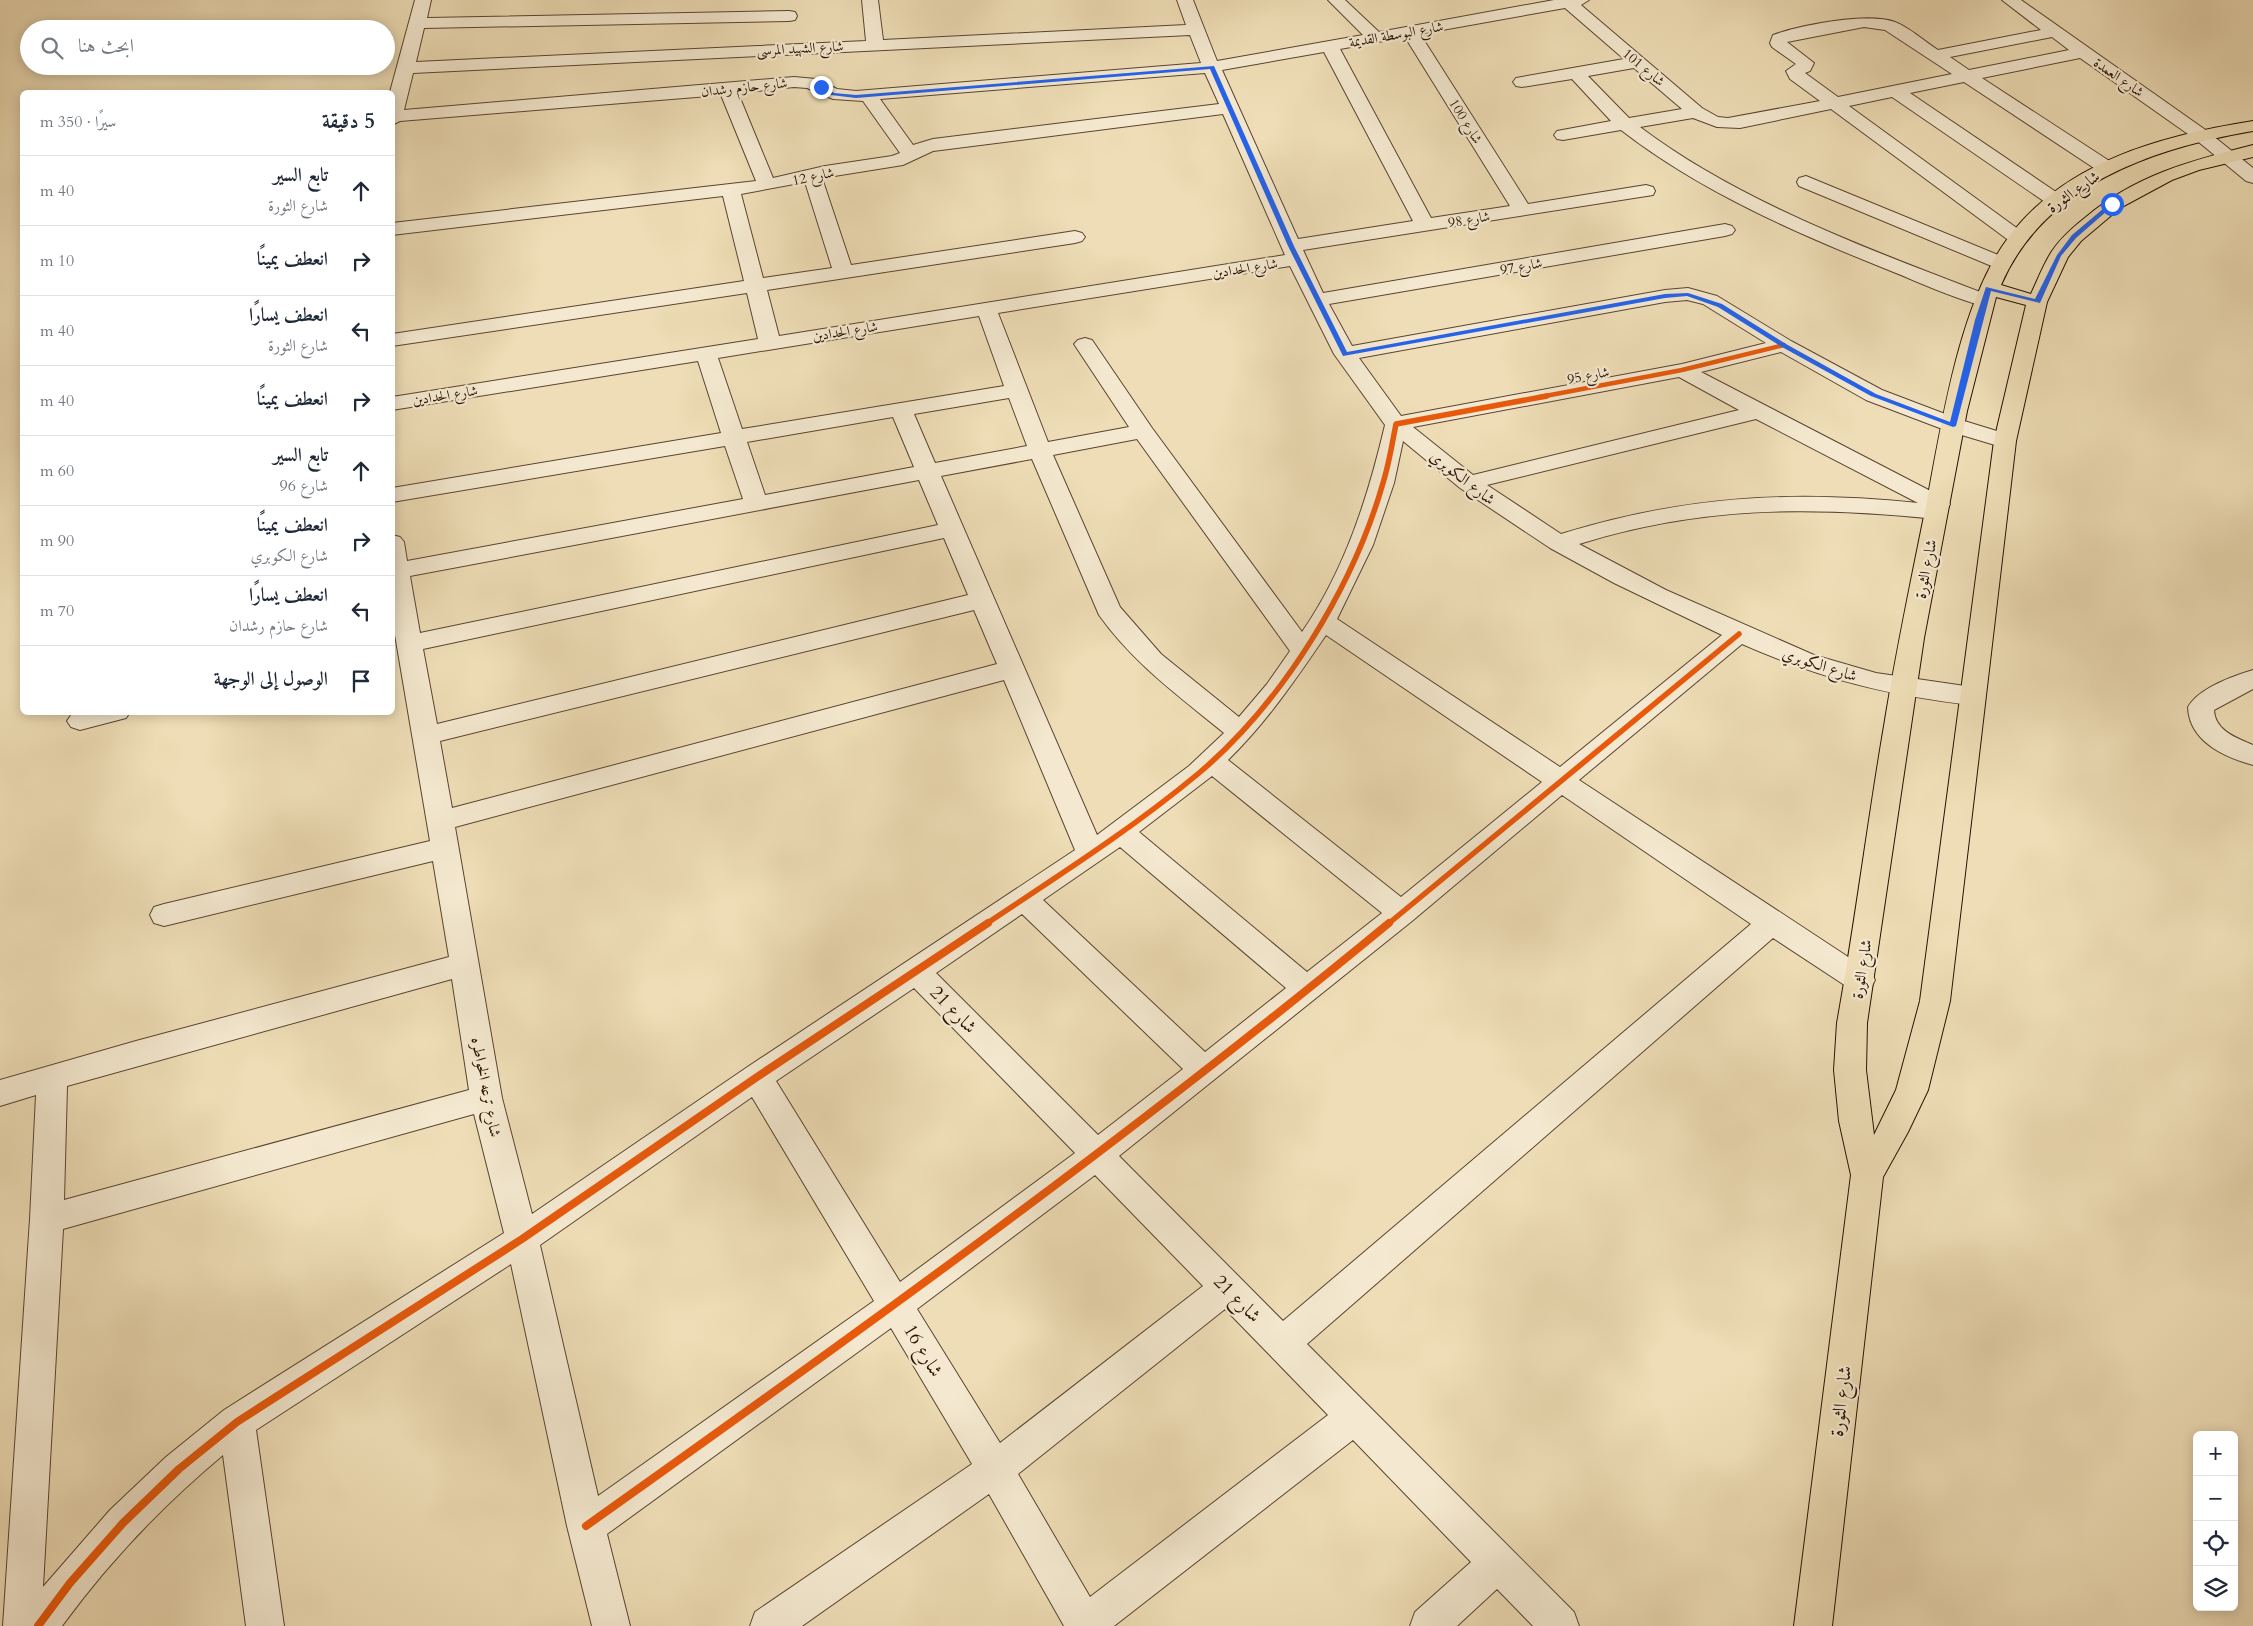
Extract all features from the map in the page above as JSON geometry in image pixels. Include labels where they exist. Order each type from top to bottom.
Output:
[{"type":"main road","name":"شارع الثورة","points":[[1813,1626],[1867,1175],[1855,1120],[1850,1070],[1852,1023],[1903,688],[1953,426],[1986,294],[2001,263],[2018,238],[2055,200],[2088,178],[2153,149],[2201,135],[2253,126]]},
{"type":"main road","name":"شارع الثورة","points":[[1867,1175],[1892,1134],[1911,1090],[1933,1010],[2005,441],[2037,302],[2059,256],[2074,237],[2112,204],[2165,176],[2227,156],[2253,151]]},
{"type":"main road","points":[[1986,294],[2037,302]]},
{"type":"street","points":[[395,109],[423,0]]},
{"type":"street","points":[[684,0],[683,54],[685,94]]},
{"type":"street","points":[[870,0],[875,45]]},
{"type":"street","name":"شارع الكوبري","points":[[1185,0],[1230,108],[1317,300],[1345,354],[1396,424],[1468,483],[1558,543],[1652,593],[1739,634],[1790,655],[1845,674],[1903,688],[1972,696]]},
{"type":"street","points":[[1336,0],[1376,38]]},
{"type":"street","points":[[1483,0],[1501,15]]},
{"type":"street","name":"شارع العمدة","points":[[2010,0],[2201,135],[2253,178]]},
{"type":"street","name":"شارع البوسطة القديمة","points":[[1212,67],[1575,1]]},
{"type":"street","name":"شارع 101","points":[[1575,1],[1638,62],[1708,120],[1724,124],[1740,123],[1833,103]]},
{"type":"street","points":[[416,23],[580,13],[683,18],[789,8],[792,48]]},
{"type":"street","points":[[2018,238],[1795,74],[1795,71],[1804,67],[1805,63],[1778,43],[1780,37],[1856,23],[1873,22],[1890,26],[2107,168]]},
{"type":"street","name":"شارع الشهيد المرسى","points":[[404,68],[1196,30]]},
{"type":"street","name":"شارع 100","points":[[1410,32],[1522,210]]},
{"type":"street","points":[[1936,55],[2054,32]]},
{"type":"street","points":[[1330,46],[1425,225]]},
{"type":"street","points":[[1833,103],[2083,52]]},
{"type":"street","points":[[1522,82],[1638,62]]},
{"type":"street","name":"شارع حازم رشدان","points":[[395,118],[685,94],[803,82],[816,84],[833,94],[869,96],[1212,67]]},
{"type":"street","points":[[1577,73],[1605,107],[1624,125],[1682,165],[1776,215],[1874,259],[1986,294]]},
{"type":"street","points":[[728,90],[767,185]]},
{"type":"street","points":[[1894,90],[2055,200]]},
{"type":"street","points":[[869,96],[910,154]]},
{"type":"street","name":"شارع 12","points":[[395,229],[767,185],[812,175],[896,161],[918,148],[933,145],[1230,108]]},
{"type":"street","points":[[1563,135],[1696,112]]},
{"type":"street","points":[[812,175],[843,272]]},
{"type":"street","points":[[1806,182],[2001,263]]},
{"type":"street","points":[[731,190],[770,343]]},
{"type":"street","name":"شارع 98","points":[[1295,252],[1425,225],[1646,191]]},
{"type":"street","name":"شارع 97","points":[[1317,300],[1725,230]]},
{"type":"street","points":[[395,340],[1075,237]]},
{"type":"street","name":"شارع الحدادين","points":[[395,404],[986,308],[1295,252]]},
{"type":"street","points":[[1345,354],[1665,296],[1688,294],[1699,296],[1720,305],[1784,346],[1874,395],[1953,426],[2005,441]]},
{"type":"street","points":[[986,308],[1040,451],[1098,589],[1119,626],[1151,660],[1241,732]]},
{"type":"street","points":[[1085,344],[1143,431],[1303,651]]},
{"type":"street","name":"شارع 95","points":[[1396,424],[1682,370],[1784,346]]},
{"type":"street","points":[[706,354],[756,504]]},
{"type":"street","points":[[1682,370],[1937,508]]},
{"type":"street","points":[[395,494],[1017,390]]},
{"type":"street","points":[[901,410],[1091,854]]},
{"type":"street","points":[[1468,483],[1759,412]]},
{"type":"street","points":[[38,1626],[70,1583],[123,1523],[179,1468],[237,1422],[522,1239],[757,1077],[1091,854],[1211,761],[1241,732],[1276,690],[1323,621],[1364,536],[1383,483],[1396,424]]},
{"type":"street","points":[[395,559],[756,504],[1143,431]]},
{"type":"street","points":[[1558,543],[1614,525],[1674,513],[1736,505],[1801,502],[1937,508]]},
{"type":"street","points":[[404,649],[952,529]]},
{"type":"street","name":"شارع ترعه الخواطره","points":[[395,568],[404,649],[424,736],[466,964],[486,1098],[522,1239],[586,1526],[611,1626]]},
{"type":"street","points":[[424,736],[982,600]]},
{"type":"street","points":[[1323,621],[1772,923],[1860,980]]},
{"type":"street","points":[[586,1526],[896,1305],[1097,1155],[1402,913],[1739,634]]},
{"type":"street","points":[[164,915],[1012,669]]},
{"type":"street","points":[[2253,679],[2215,696],[2202,707],[2201,715],[2203,723],[2209,731],[2219,739],[2253,756]]},
{"type":"street","points":[[80,721],[105,715]]},
{"type":"street","points":[[1211,761],[1402,913]]},
{"type":"street","points":[[1121,832],[1307,988]]},
{"type":"street","points":[[1024,899],[1204,1070]]},
{"type":"street","points":[[1283,1343],[1772,923]]},
{"type":"street","points":[[0,1094],[466,964]]},
{"type":"street","name":"شارع 21","points":[[916,971],[1560,1626]]},
{"type":"street","name":"شارع 16","points":[[757,1077],[995,1469],[1084,1626]]},
{"type":"street","points":[[22,1626],[46,1219],[52,1078]]},
{"type":"street","points":[[46,1219],[486,1098]]},
{"type":"street","points":[[770,1626],[995,1469],[1227,1286]]},
{"type":"street","points":[[1084,1626],[1354,1417]]},
{"type":"street","points":[[237,1422],[265,1626]]},
{"type":"street","points":[[1429,1626],[1498,1563]]},
{"type":"cycle path","points":[[38,1626],[70,1583],[123,1523],[179,1469],[237,1422],[522,1239],[757,1077],[1091,854],[1199,773],[1241,732],[1276,690],[1323,621],[1361,545],[1383,483],[1396,424],[1682,370],[1784,345]]},
{"type":"cycle path","points":[[586,1526],[896,1305],[1097,1155],[1383,928],[1739,634]]},
{"type":"route","points":[[821,87],[833,94],[856,96],[1212,67],[1291,246],[1345,354],[1676,294],[1688,294],[1699,296],[1720,305],[1784,346],[1874,395],[1953,426],[1978,320],[1988,288],[2037,302],[2059,256],[2074,237],[2112,204]]}]
